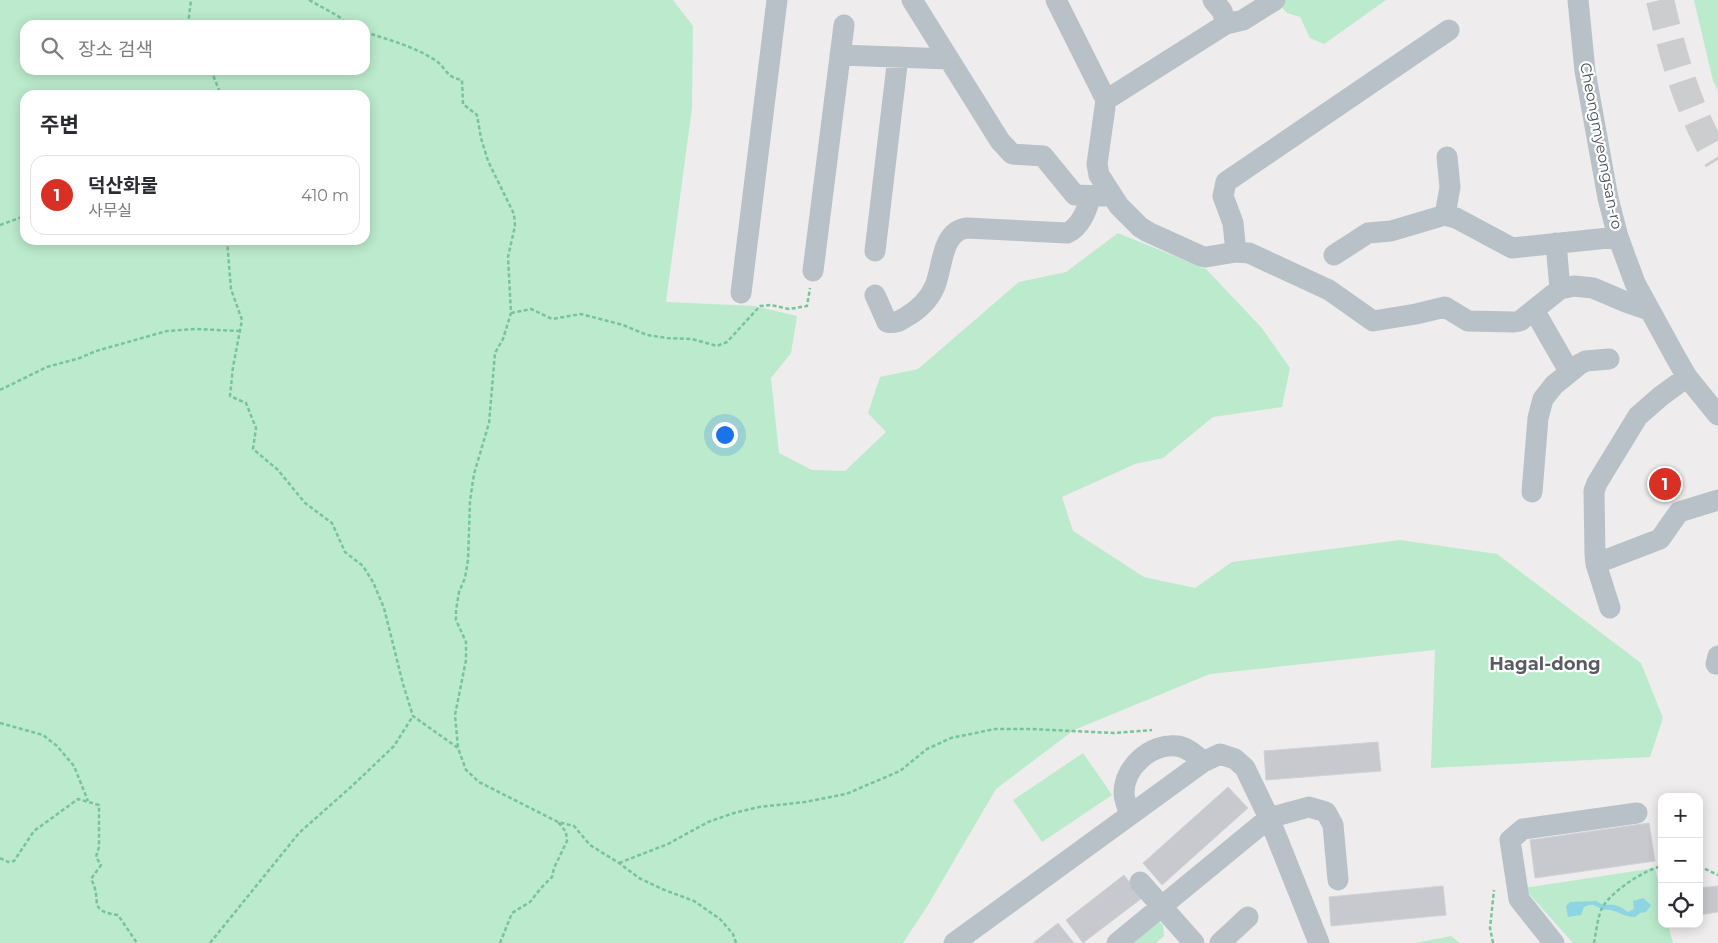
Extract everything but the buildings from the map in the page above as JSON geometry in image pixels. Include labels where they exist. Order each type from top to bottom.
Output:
[{"type":"street","points":[[741,293],[777,0]]},
{"type":"street","points":[[912,0],[1000,141],[1012,154],[1043,156],[1075,195],[1101,196],[1140,227],[1192,252],[1206,257],[1236,252],[1248,254],[1329,290],[1373,321],[1446,307],[1468,321],[1520,321],[1560,289],[1574,286],[1593,288],[1649,310]]},
{"type":"street","points":[[1056,0],[1106,100],[1097,169],[1101,196]]},
{"type":"street","points":[[1213,0],[1222,11],[1226,24]]},
{"type":"street","points":[[1106,100],[1226,24],[1243,20],[1275,0]]},
{"type":"street","name":"Cheongmyeongsan-ro","points":[[1578,0],[1585,71],[1608,198],[1618,237],[1635,283],[1649,310],[1687,377],[1718,415]]},
{"type":"street","points":[[813,271],[844,25]]},
{"type":"street","points":[[1236,252],[1233,223],[1224,196],[1226,182],[1449,30]]},
{"type":"street","points":[[840,55],[949,59]]},
{"type":"street","points":[[875,251],[898,57]]},
{"type":"street","points":[[1446,215],[1450,187],[1447,158]]},
{"type":"street","points":[[875,295],[887,322],[895,323],[918,310],[935,287],[947,244],[953,233],[966,228],[1066,233],[1071,231],[1101,196]]},
{"type":"street","points":[[1334,254],[1368,233],[1391,231],[1446,215],[1456,218],[1512,248],[1618,237]]},
{"type":"street","points":[[1556,243],[1560,289]]},
{"type":"street","points":[[1534,310],[1569,371]]},
{"type":"street","points":[[1532,492],[1538,418],[1543,399],[1569,371],[1586,361],[1609,359]]},
{"type":"street","points":[[1610,608],[1596,564],[1594,491],[1638,416],[1660,396],[1687,377]]},
{"type":"street","points":[[1608,559],[1660,539],[1679,512],[1684,509],[1718,500]]},
{"type":"street","points":[[1130,815],[1124,793],[1127,776],[1138,760],[1163,748],[1178,746],[1194,754],[1204,762]]},
{"type":"street","points":[[954,943],[1204,762],[1220,754],[1235,759],[1246,768],[1269,818],[1319,943]]},
{"type":"street","points":[[1117,943],[1269,818],[1309,807],[1326,812],[1333,825],[1338,880]]},
{"type":"street","points":[[1554,943],[1519,899],[1510,840],[1523,829],[1638,813]]},
{"type":"street","points":[[1140,882],[1194,943]]},
{"type":"street","points":[[1220,943],[1248,917]]},
{"type":"path","points":[[189,20],[191,0]]},
{"type":"path","points":[[310,0],[342,20]]},
{"type":"path","points":[[370,34],[410,47],[437,61],[452,78],[462,80],[463,104],[477,115],[488,161],[514,214],[515,226],[508,257],[511,314],[503,339],[495,353],[489,424],[474,474],[470,501],[468,560],[465,578],[459,592],[456,620],[466,642],[466,660],[455,714],[458,748],[466,770],[479,782],[558,822],[574,826],[590,845],[639,878],[694,901],[720,919],[733,934],[736,943]]},
{"type":"path","points":[[213,75],[219,90]]},
{"type":"path","points":[[0,225],[20,218]]},
{"type":"path","points":[[226,245],[230,289],[242,320],[233,367],[230,396],[246,403],[256,428],[253,449],[278,470],[305,503],[332,522],[345,552],[363,566],[373,582],[384,608],[413,716],[458,748]]},
{"type":"path","points":[[511,314],[531,309],[552,319],[581,314],[623,325],[647,335],[692,339],[717,346],[727,342],[760,306],[771,305],[789,309],[807,306],[813,271]]},
{"type":"path","points":[[0,390],[47,367],[167,331],[195,329],[240,331]]},
{"type":"path","points":[[210,943],[298,833],[394,746],[413,716]]},
{"type":"path","points":[[0,723],[43,735],[57,746],[74,766],[88,800]]},
{"type":"path","points":[[619,863],[668,844],[708,822],[734,813],[759,807],[805,802],[846,794],[900,771],[927,750],[951,738],[995,729],[1032,728],[1114,733],[1160,729]]},
{"type":"path","points":[[0,858],[8,862],[14,861],[34,831],[78,799],[88,800],[99,805],[96,858],[101,865],[91,879],[96,888],[97,907],[103,913],[118,915],[137,943]]},
{"type":"path","points":[[500,943],[512,913],[530,902],[552,877],[554,868],[567,841],[566,832],[558,822]]},
{"type":"path","points":[[1594,943],[1603,906],[1630,881],[1658,867]]},
{"type":"path","points":[[1703,868],[1718,875]]},
{"type":"path","points":[[1493,943],[1490,928],[1494,890]]},
{"type":"green space","points":[[0,0],[673,0],[693,26],[692,108],[666,302],[755,306],[797,316],[791,353],[771,378],[779,453],[812,470],[845,471],[886,432],[868,413],[880,377],[918,369],[1019,282],[1066,272],[1118,233],[1206,269],[1261,327],[1290,368],[1282,407],[1213,417],[1163,458],[1135,464],[1062,497],[1073,531],[1144,577],[1195,588],[1232,562],[1400,540],[1497,554],[1641,663],[1663,718],[1650,757],[1431,768],[1435,650],[1210,674],[1074,730],[996,789],[928,905],[903,943],[0,943]]},
{"type":"green space","points":[[1285,0],[1386,0],[1324,44],[1310,38],[1300,17],[1287,13],[1281,6]]},
{"type":"green space","points":[[1694,0],[1718,0],[1718,91],[1713,81]]},
{"type":"green space","points":[[1083,753],[1112,795],[1042,842],[1013,800]]},
{"type":"green space","points":[[1655,868],[1658,880],[1658,928],[1669,928],[1673,943],[1573,943],[1524,888]]},
{"type":"green space","points":[[1157,919],[1163,925],[1164,936],[1156,943],[1128,943]]},
{"type":"green space","points":[[1451,936],[1460,943],[1415,943]]},
{"type":"water","points":[[1643,898],[1651,905],[1646,912],[1640,913],[1635,917],[1626,916],[1612,910],[1602,910],[1591,905],[1584,907],[1581,915],[1568,917],[1566,906],[1570,902],[1596,901],[1603,905],[1619,906],[1628,912],[1634,909],[1633,901]]},
{"type":"tunnel","points":[[1660,0],[1670,42],[1690,102],[1707,141],[1718,160]]},
{"type":"place","name":"덕산화물","points":[[1665,484]]},
{"type":"district","name":"Hagal-dong","points":[[1545,664]]}]
